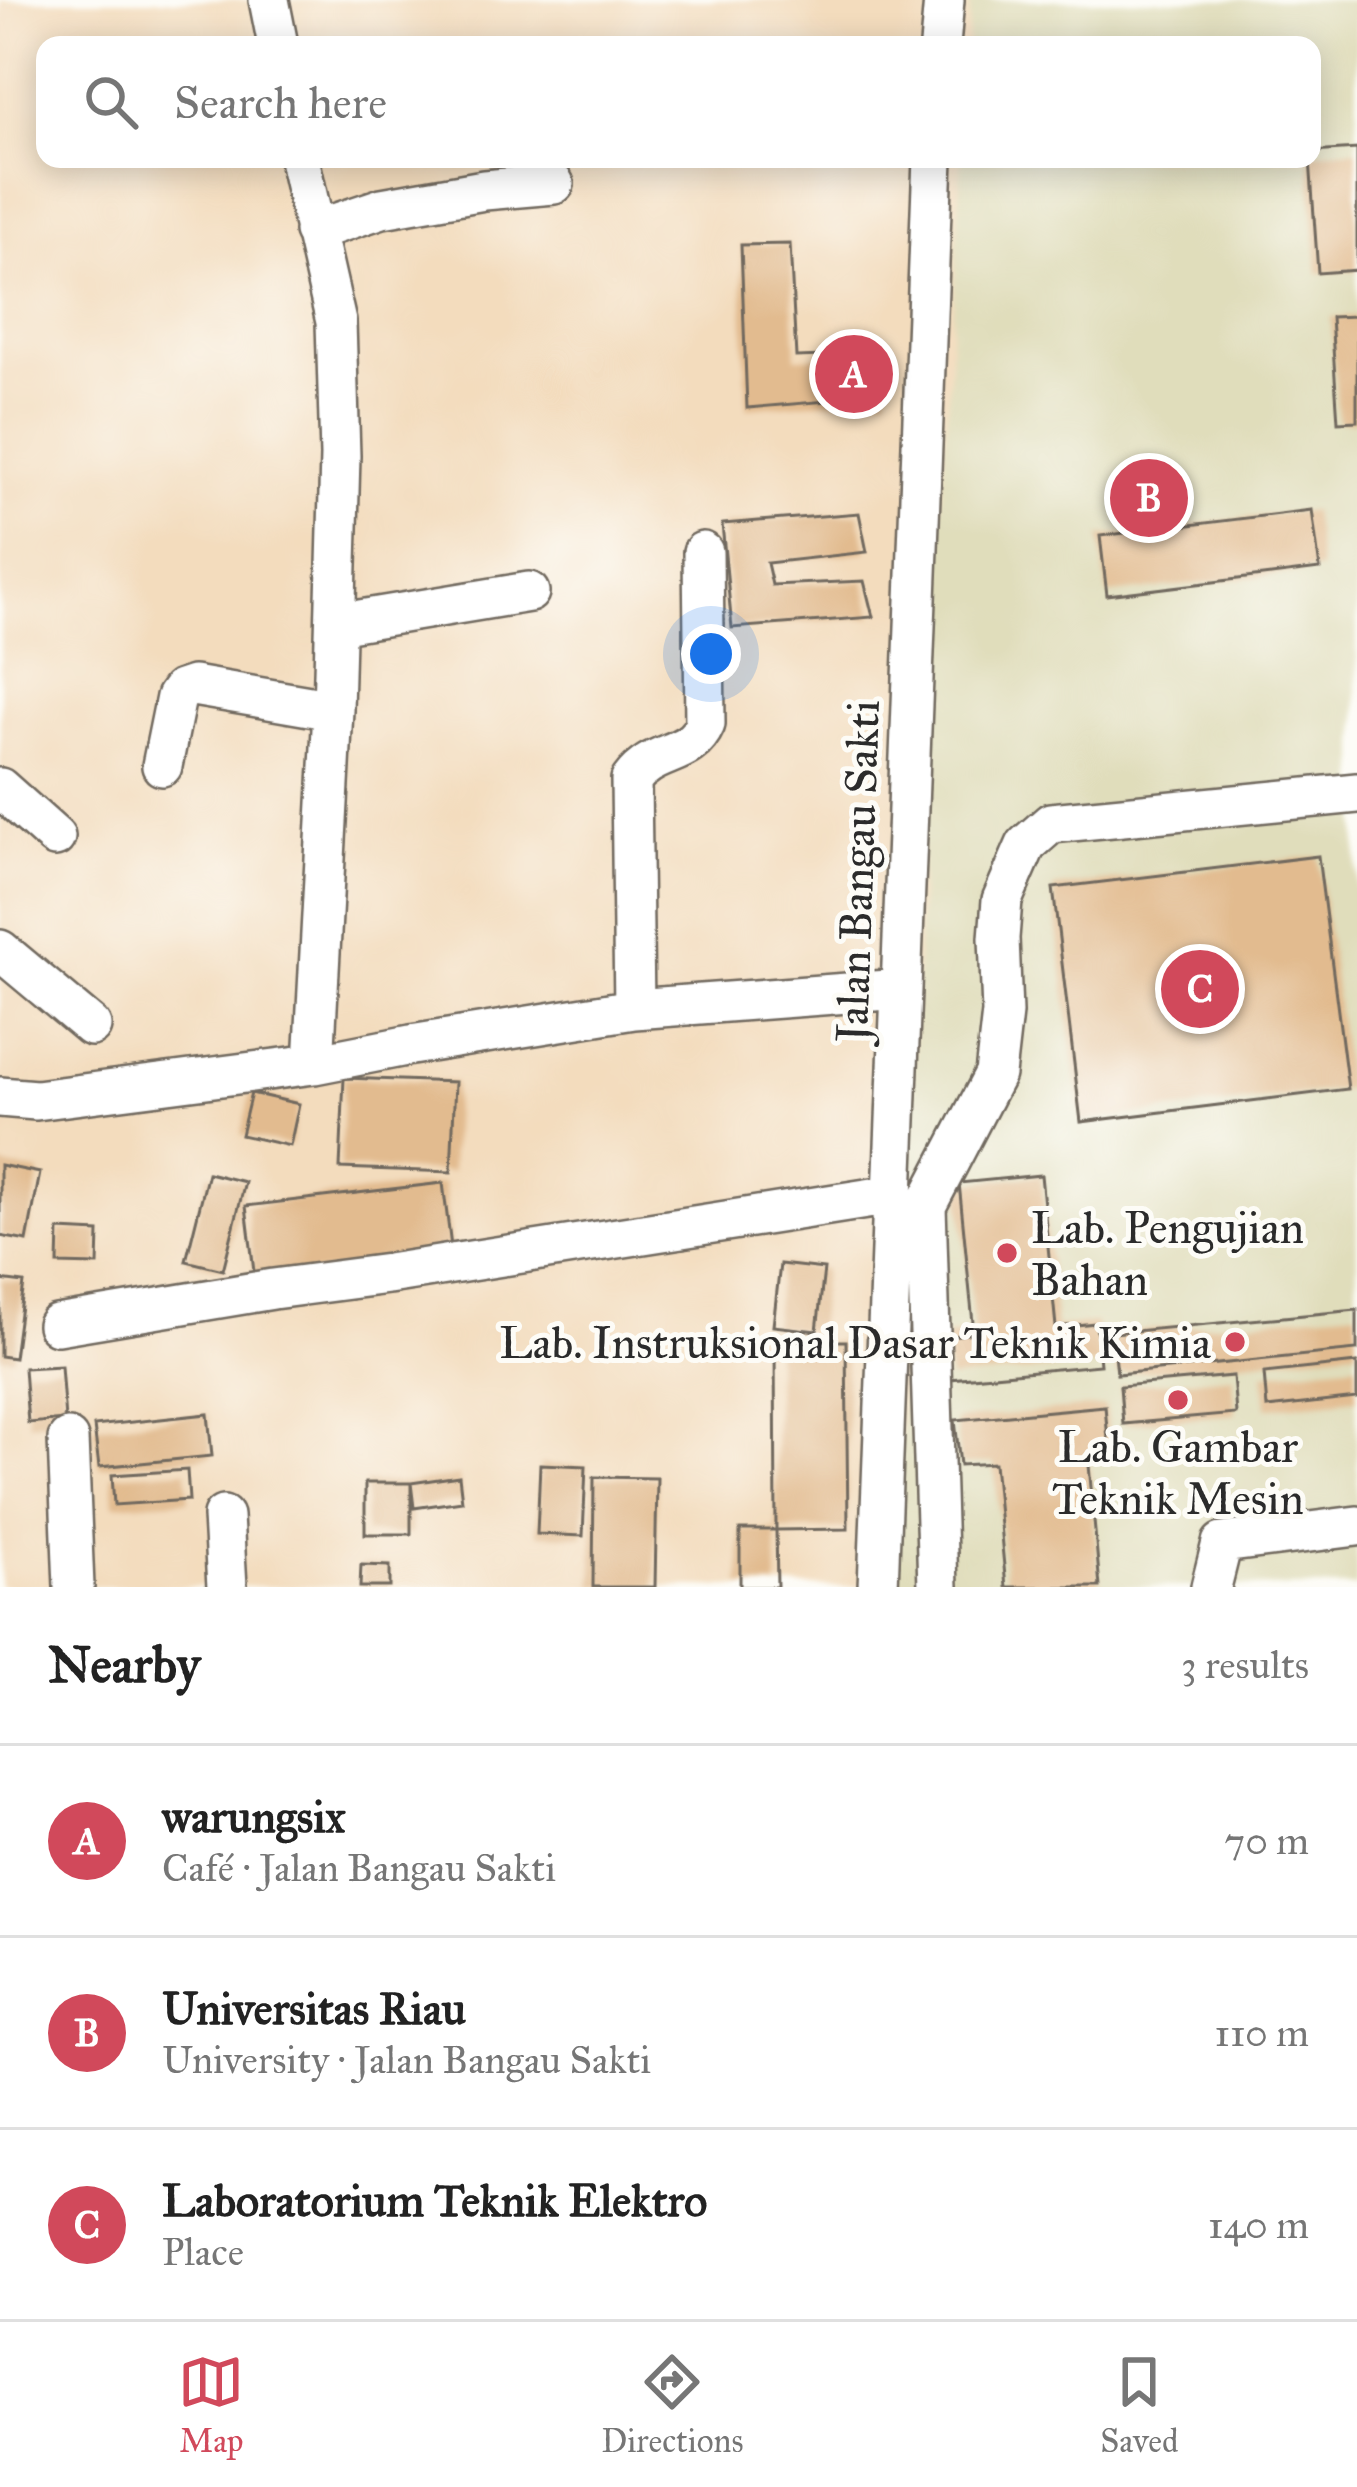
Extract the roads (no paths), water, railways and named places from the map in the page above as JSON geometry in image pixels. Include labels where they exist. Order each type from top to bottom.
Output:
[{"type":"street","points":[[269,0],[276,36]]},
{"type":"street","points":[[941,36],[944,0]]},
{"type":"street","points":[[300,168],[336,322],[340,456],[337,624],[314,1064]]},
{"type":"street","name":"Jalan Bangau Sakti","points":[[878,1587],[933,168]]},
{"type":"street","points":[[314,231],[382,208],[484,190],[554,184]]},
{"type":"street","points":[[634,1009],[631,780],[649,762],[695,742],[705,724],[703,552]]},
{"type":"street","points":[[337,624],[529,592]]},
{"type":"street","points":[[162,766],[176,697],[186,688],[333,710]]},
{"type":"street","points":[[0,788],[55,837]]},
{"type":"street","points":[[938,1587],[926,1206],[995,1074],[1002,1013],[999,938],[1003,900],[1026,845],[1051,823],[1357,793]]},
{"type":"street","points":[[0,950],[91,1026]]},
{"type":"street","points":[[0,1097],[36,1100],[314,1064],[634,1009],[901,989]]},
{"type":"street","points":[[57,1325],[892,1195]]},
{"type":"street","points":[[68,1439],[74,1587]]},
{"type":"street","points":[[223,1516],[227,1587]]},
{"type":"street","points":[[1211,1587],[1222,1543],[1357,1526]]},
{"type":"place","name":"warungsix","points":[[854,374]]},
{"type":"place","name":"Universitas Riau","points":[[1149,498]]},
{"type":"place","name":"Laboratorium Teknik Elektro","points":[[1200,989]]},
{"type":"place","name":"Lab. Pengujian Bahan","points":[[1007,1253]]},
{"type":"place","name":"Lab. Instruksional Dasar Teknik Kimia","points":[[1235,1342]]},
{"type":"place","name":"Lab. Gambar Teknik Mesin","points":[[1178,1400]]}]
